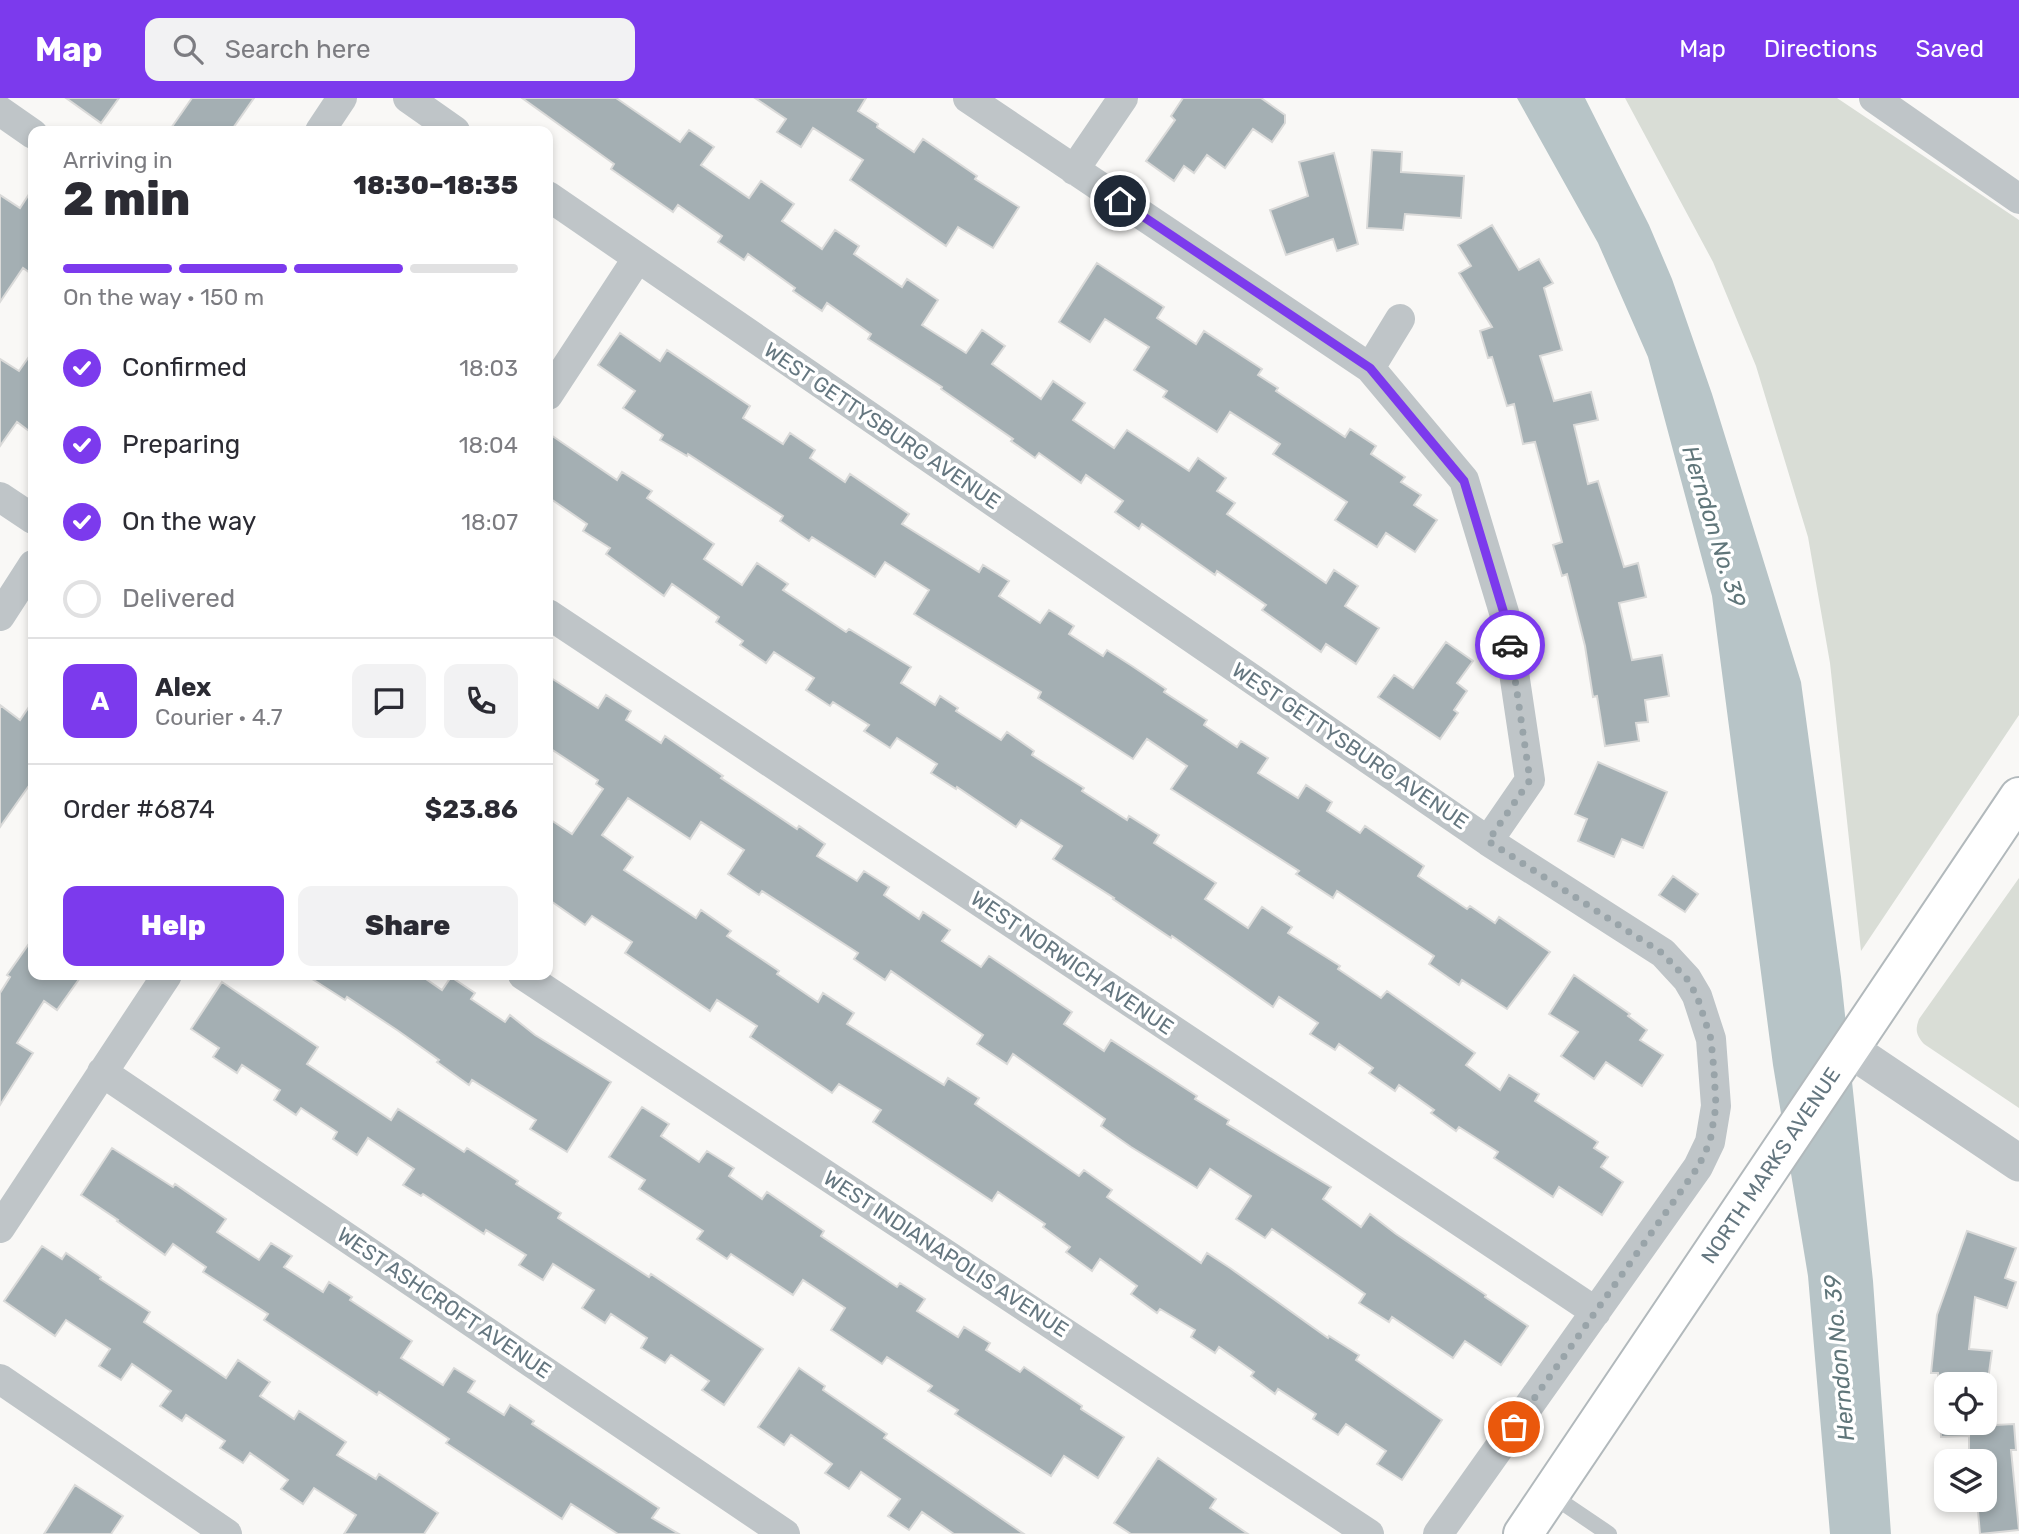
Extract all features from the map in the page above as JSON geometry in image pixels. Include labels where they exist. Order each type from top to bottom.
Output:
[{"type":"main road","name":"NORTH MARKS AVENUE","points":[[1523,1534],[2019,797]]},
{"type":"street","points":[[323,126],[342,98]]},
{"type":"street","points":[[408,98],[448,126]]},
{"type":"street","points":[[968,98],[1370,368],[1464,481],[1506,620],[1530,780],[1488,841]]},
{"type":"street","points":[[1074,170],[1123,98]]},
{"type":"street","points":[[1874,98],[2019,198]]},
{"type":"street","points":[[0,111],[28,131]]},
{"type":"street","name":"WEST GETTYSBURG AVENUE","points":[[553,200],[1488,841],[1662,953],[1687,979],[1697,996],[1711,1039],[1716,1106],[1710,1142],[1698,1167],[1438,1534]]},
{"type":"street","points":[[553,387],[637,259]]},
{"type":"street","points":[[1370,368],[1400,319]]},
{"type":"street","points":[[0,497],[28,516]]},
{"type":"street","points":[[0,616],[28,573]]},
{"type":"street","name":"WEST NORWICH AVENUE","points":[[553,617],[1596,1312]]},
{"type":"street","points":[[0,1228],[164,980]]},
{"type":"street","name":"WEST INDIANAPOLIS AVENUE","points":[[531,980],[1369,1534]]},
{"type":"street","points":[[1851,1050],[2019,1163]]},
{"type":"street","name":"WEST ASHCROFT AVENUE","points":[[102,1072],[785,1534]]},
{"type":"street","points":[[0,1380],[227,1534]]},
{"type":"lane","points":[[1550,1494],[1609,1534]]},
{"type":"shaded area","points":[[1625,98],[1837,98],[2019,220],[2019,715],[1861,951],[1830,663],[1808,537],[1756,366],[1713,262]]},
{"type":"shaded area","points":[[2019,878],[2019,1108],[1924,1044],[1917,1029],[1919,1019]]},
{"type":"water","name":"Herndon No. 39","points":[[1517,98],[1585,98],[1649,225],[1672,279],[1712,394],[1801,682],[1841,977],[1873,1281],[1891,1534],[1830,1534],[1808,1276],[1773,1065],[1712,596],[1648,357],[1598,243]]},
{"type":"building","points":[[66,98],[119,98],[101,123]]},
{"type":"building","points":[[192,98],[254,98],[234,126],[172,126]]},
{"type":"building","points":[[522,98],[616,98],[680,142],[689,130],[714,147],[701,165],[749,198],[761,181],[794,204],[782,221],[822,249],[835,230],[859,246],[854,254],[902,287],[907,279],[938,300],[922,325],[966,353],[982,330],[1005,346],[992,364],[1041,399],[1053,381],[1085,403],[1073,420],[1114,448],[1127,430],[1189,471],[1198,458],[1226,478],[1217,491],[1235,503],[1227,514],[1326,583],[1334,570],[1358,586],[1345,606],[1379,628],[1356,664],[1326,644],[1321,652],[1262,610],[1266,605],[1217,571],[1215,575],[1142,524],[1139,529],[1115,512],[1123,501],[1086,475],[1081,483],[1039,453],[1035,458],[1011,441],[1013,439],[941,389],[942,387],[868,339],[871,334],[827,303],[822,311],[748,254],[744,260],[718,242],[722,236],[678,205],[673,212],[611,169],[614,164]]},
{"type":"building","points":[[755,98],[866,98],[858,111],[878,124],[877,127],[914,152],[923,139],[977,176],[975,179],[1019,207],[993,248],[958,227],[946,246],[850,180],[863,160],[813,128],[801,147],[777,132],[786,119]]},
{"type":"building","points":[[1183,98],[1261,98],[1285,115],[1285,123],[1272,142],[1253,129],[1225,168],[1207,155],[1194,173],[1184,166],[1174,181],[1146,161],[1175,120],[1171,116]]},
{"type":"building","points":[[1372,150],[1402,152],[1401,172],[1464,176],[1461,218],[1405,214],[1403,230],[1367,228]]},
{"type":"building","points":[[1334,153],[1358,244],[1337,251],[1333,239],[1286,255],[1270,210],[1308,196],[1299,162]]},
{"type":"building","points":[[0,195],[20,208],[28,196],[28,272],[23,268],[0,302]]},
{"type":"building","points":[[1492,225],[1519,270],[1539,259],[1553,283],[1544,288],[1562,350],[1540,356],[1554,401],[1591,392],[1598,420],[1574,425],[1588,484],[1598,481],[1624,567],[1638,563],[1646,597],[1619,603],[1632,660],[1662,655],[1669,696],[1645,700],[1648,722],[1636,723],[1639,741],[1605,746],[1597,696],[1593,697],[1585,646],[1567,574],[1562,576],[1553,545],[1562,542],[1535,442],[1523,444],[1514,404],[1507,406],[1492,357],[1488,358],[1480,331],[1492,327],[1459,273],[1471,266],[1458,245]]},
{"type":"building","points":[[1097,263],[1164,307],[1157,318],[1196,344],[1204,331],[1262,369],[1258,375],[1278,388],[1276,391],[1345,437],[1350,429],[1376,446],[1371,454],[1405,477],[1401,482],[1421,495],[1414,505],[1437,520],[1415,552],[1386,533],[1377,547],[1335,520],[1347,502],[1273,454],[1280,444],[1230,412],[1217,432],[1163,397],[1167,391],[1134,370],[1149,347],[1105,319],[1090,342],[1059,322]]},
{"type":"building","points":[[620,333],[660,361],[667,350],[750,406],[743,418],[783,444],[790,433],[815,450],[810,458],[845,482],[850,474],[909,514],[902,524],[979,572],[983,565],[1009,581],[999,596],[1040,623],[1049,610],[1074,626],[1069,634],[1103,656],[1107,650],[1132,666],[1166,689],[1164,692],[1207,720],[1204,725],[1237,747],[1241,741],[1268,758],[1258,773],[1298,798],[1306,785],[1332,802],[1327,811],[1360,833],[1365,826],[1424,866],[1418,876],[1467,909],[1470,906],[1495,923],[1499,917],[1550,952],[1507,1009],[1462,980],[1459,985],[1429,964],[1434,956],[1337,891],[1333,898],[1296,874],[1299,871],[1171,789],[1187,766],[1147,739],[1133,759],[1038,698],[1041,692],[914,614],[929,590],[885,562],[875,577],[812,537],[809,541],[780,521],[783,516],[688,454],[687,456],[660,440],[663,435],[623,408],[635,391],[598,365]]},
{"type":"building","points":[[28,358],[28,430],[17,422],[0,446],[0,359],[19,371]]},
{"type":"building","points":[[553,436],[617,480],[622,472],[652,491],[647,498],[714,544],[704,559],[742,585],[757,563],[788,584],[783,590],[846,632],[849,629],[911,667],[901,683],[935,705],[940,696],[958,708],[956,711],[1001,740],[1007,732],[1034,751],[1032,755],[1084,788],[1082,791],[1127,820],[1129,816],[1159,835],[1154,843],[1216,883],[1205,899],[1248,928],[1262,907],[1292,927],[1288,933],[1340,966],[1338,969],[1381,998],[1387,991],[1475,1053],[1466,1065],[1500,1090],[1509,1075],[1539,1094],[1535,1101],[1598,1142],[1594,1148],[1608,1157],[1601,1167],[1623,1182],[1602,1215],[1559,1187],[1553,1197],[1494,1158],[1498,1152],[1459,1127],[1456,1131],[1431,1113],[1434,1110],[1399,1085],[1395,1091],[1369,1073],[1373,1068],[1339,1044],[1335,1050],[1310,1034],[1318,1023],[1279,997],[1273,1007],[1172,936],[1171,938],[1053,859],[1062,846],[1021,820],[1016,827],[957,787],[956,789],[931,773],[937,764],[897,738],[890,748],[864,731],[869,725],[833,702],[830,706],[806,690],[814,678],[774,652],[766,663],[740,645],[743,641],[716,622],[719,617],[672,584],[664,596],[606,554],[610,548],[583,531],[587,524],[553,500]]},
{"type":"building","points":[[1446,642],[1473,661],[1457,683],[1467,691],[1454,710],[1458,713],[1440,739],[1378,697],[1394,675],[1413,688]]},
{"type":"building","points":[[553,679],[598,708],[606,695],[631,711],[626,720],[661,743],[665,736],[723,776],[721,778],[797,829],[799,826],[825,844],[817,856],[857,881],[864,871],[889,887],[884,895],[919,919],[923,912],[950,930],[942,941],[981,967],[989,956],[1072,1012],[1064,1024],[1104,1051],[1111,1040],[1197,1096],[1195,1099],[1229,1120],[1227,1124],[1331,1187],[1323,1199],[1361,1227],[1370,1214],[1528,1326],[1501,1365],[1465,1341],[1453,1358],[1392,1317],[1389,1322],[1359,1303],[1365,1294],[1272,1229],[1265,1238],[1236,1219],[1251,1196],[1210,1169],[1197,1188],[1131,1147],[1101,1126],[1105,1119],[1013,1054],[1007,1064],[977,1044],[983,1035],[891,971],[885,980],[854,959],[858,953],[762,891],[759,895],[728,874],[744,850],[701,822],[690,839],[628,798],[602,835],[633,857],[624,870],[696,918],[701,910],[731,931],[727,936],[779,971],[777,974],[818,1002],[823,993],[854,1013],[847,1024],[944,1085],[948,1078],[979,1098],[975,1104],[1079,1176],[1084,1170],[1112,1190],[1107,1197],[1201,1263],[1207,1253],[1328,1338],[1329,1336],[1359,1355],[1356,1360],[1442,1420],[1402,1480],[1377,1464],[1386,1451],[1346,1424],[1338,1435],[1313,1419],[1316,1414],[1278,1389],[1275,1394],[1251,1376],[1254,1372],[1219,1347],[1215,1353],[1191,1337],[1195,1330],[1160,1309],[1157,1313],[1131,1294],[1137,1286],[1100,1259],[1092,1271],[1066,1252],[1070,1247],[1043,1227],[1045,1224],[998,1192],[992,1201],[873,1122],[881,1110],[839,1084],[832,1093],[750,1037],[757,1026],[717,1000],[710,1011],[625,953],[632,942],[592,916],[585,925],[553,903],[553,821],[572,834],[603,789],[596,784],[598,780],[553,750]]},
{"type":"building","points":[[0,705],[20,720],[28,708],[28,787],[0,827]]},
{"type":"building","points":[[1598,762],[1667,792],[1643,848],[1622,839],[1614,857],[1578,841],[1587,819],[1575,814]]},
{"type":"building","points":[[1673,876],[1698,894],[1685,912],[1659,895]]},
{"type":"building","points":[[28,945],[28,980],[78,980],[57,1010],[44,1001],[17,1043],[33,1053],[0,1105],[0,993],[10,977],[7,975]]},
{"type":"building","points":[[1574,975],[1630,1014],[1628,1016],[1647,1030],[1640,1040],[1663,1055],[1642,1086],[1606,1062],[1594,1079],[1561,1056],[1578,1032],[1549,1014]]},
{"type":"building","points":[[314,980],[427,980],[442,990],[449,980],[456,980],[475,993],[471,999],[505,1022],[510,1015],[535,1035],[611,1082],[567,1152],[530,1129],[536,1120],[472,1080],[469,1085],[397,1030],[347,997],[345,1000]]},
{"type":"building","points":[[222,982],[318,1047],[307,1064],[391,1120],[398,1109],[464,1152],[467,1148],[561,1213],[558,1218],[649,1277],[651,1274],[763,1349],[724,1405],[702,1390],[709,1381],[671,1355],[665,1363],[641,1348],[647,1338],[611,1314],[605,1323],[582,1308],[594,1290],[553,1264],[543,1280],[519,1265],[526,1255],[486,1230],[484,1234],[423,1194],[421,1196],[403,1185],[414,1169],[368,1138],[357,1155],[333,1139],[337,1132],[301,1108],[296,1115],[274,1100],[280,1090],[242,1065],[237,1073],[213,1057],[219,1048],[191,1029]]},
{"type":"building","points":[[642,1107],[669,1124],[661,1136],[699,1162],[707,1151],[734,1168],[729,1176],[762,1199],[767,1192],[824,1231],[821,1236],[897,1287],[900,1283],[925,1299],[917,1311],[958,1337],[964,1327],[990,1343],[986,1350],[1020,1372],[1024,1367],[1124,1437],[1098,1478],[1064,1456],[1051,1476],[955,1414],[958,1410],[928,1391],[932,1386],[887,1357],[882,1364],[831,1330],[845,1308],[803,1280],[793,1295],[731,1254],[727,1259],[697,1239],[703,1231],[639,1189],[645,1180],[609,1157]]},
{"type":"building","points":[[112,1148],[173,1187],[175,1184],[226,1219],[217,1232],[259,1260],[271,1243],[292,1256],[284,1267],[323,1292],[329,1282],[352,1297],[350,1300],[412,1341],[401,1358],[443,1385],[454,1368],[475,1381],[468,1392],[504,1415],[510,1405],[534,1421],[532,1424],[659,1508],[652,1518],[679,1534],[618,1534],[571,1504],[562,1519],[446,1443],[449,1439],[379,1392],[377,1395],[264,1320],[268,1314],[203,1272],[206,1267],[173,1244],[165,1255],[81,1195]]},
{"type":"building","points":[[1967,1231],[2016,1248],[2005,1278],[2016,1282],[2007,1308],[1975,1297],[1969,1349],[1992,1351],[1989,1372],[1931,1373],[1937,1315]]},
{"type":"building","points":[[42,1246],[62,1259],[66,1253],[150,1312],[144,1322],[226,1378],[238,1360],[270,1382],[260,1396],[294,1419],[299,1411],[346,1442],[337,1455],[376,1479],[379,1474],[438,1513],[424,1534],[344,1534],[356,1515],[314,1488],[303,1504],[281,1489],[288,1480],[250,1453],[243,1463],[220,1448],[225,1441],[186,1415],[182,1421],[160,1406],[171,1391],[132,1364],[121,1380],[99,1366],[110,1349],[66,1320],[55,1336],[4,1301]]},
{"type":"building","points":[[799,1368],[825,1386],[823,1390],[887,1434],[884,1438],[1024,1534],[954,1534],[922,1512],[909,1530],[888,1516],[900,1499],[861,1472],[849,1489],[825,1473],[832,1464],[791,1435],[784,1445],[758,1427]]},
{"type":"building","points":[[2014,1424],[2016,1450],[2011,1450],[2019,1530],[1980,1534],[1978,1512],[1997,1512],[1997,1449],[1969,1449],[1969,1436],[1941,1435],[1997,1435],[1997,1425]]},
{"type":"building","points":[[1158,1458],[1216,1499],[1210,1508],[1248,1534],[1131,1534],[1114,1523]]},
{"type":"building","points":[[75,1485],[123,1516],[111,1534],[44,1534]]},
{"type":"way so far","points":[[1510,645],[1530,780],[1488,841],[1662,953],[1687,979],[1697,996],[1711,1039],[1716,1106],[1710,1142],[1698,1167],[1514,1427]]},
{"type":"route","points":[[1120,201],[1370,368],[1464,481],[1506,620],[1510,645]]}]
